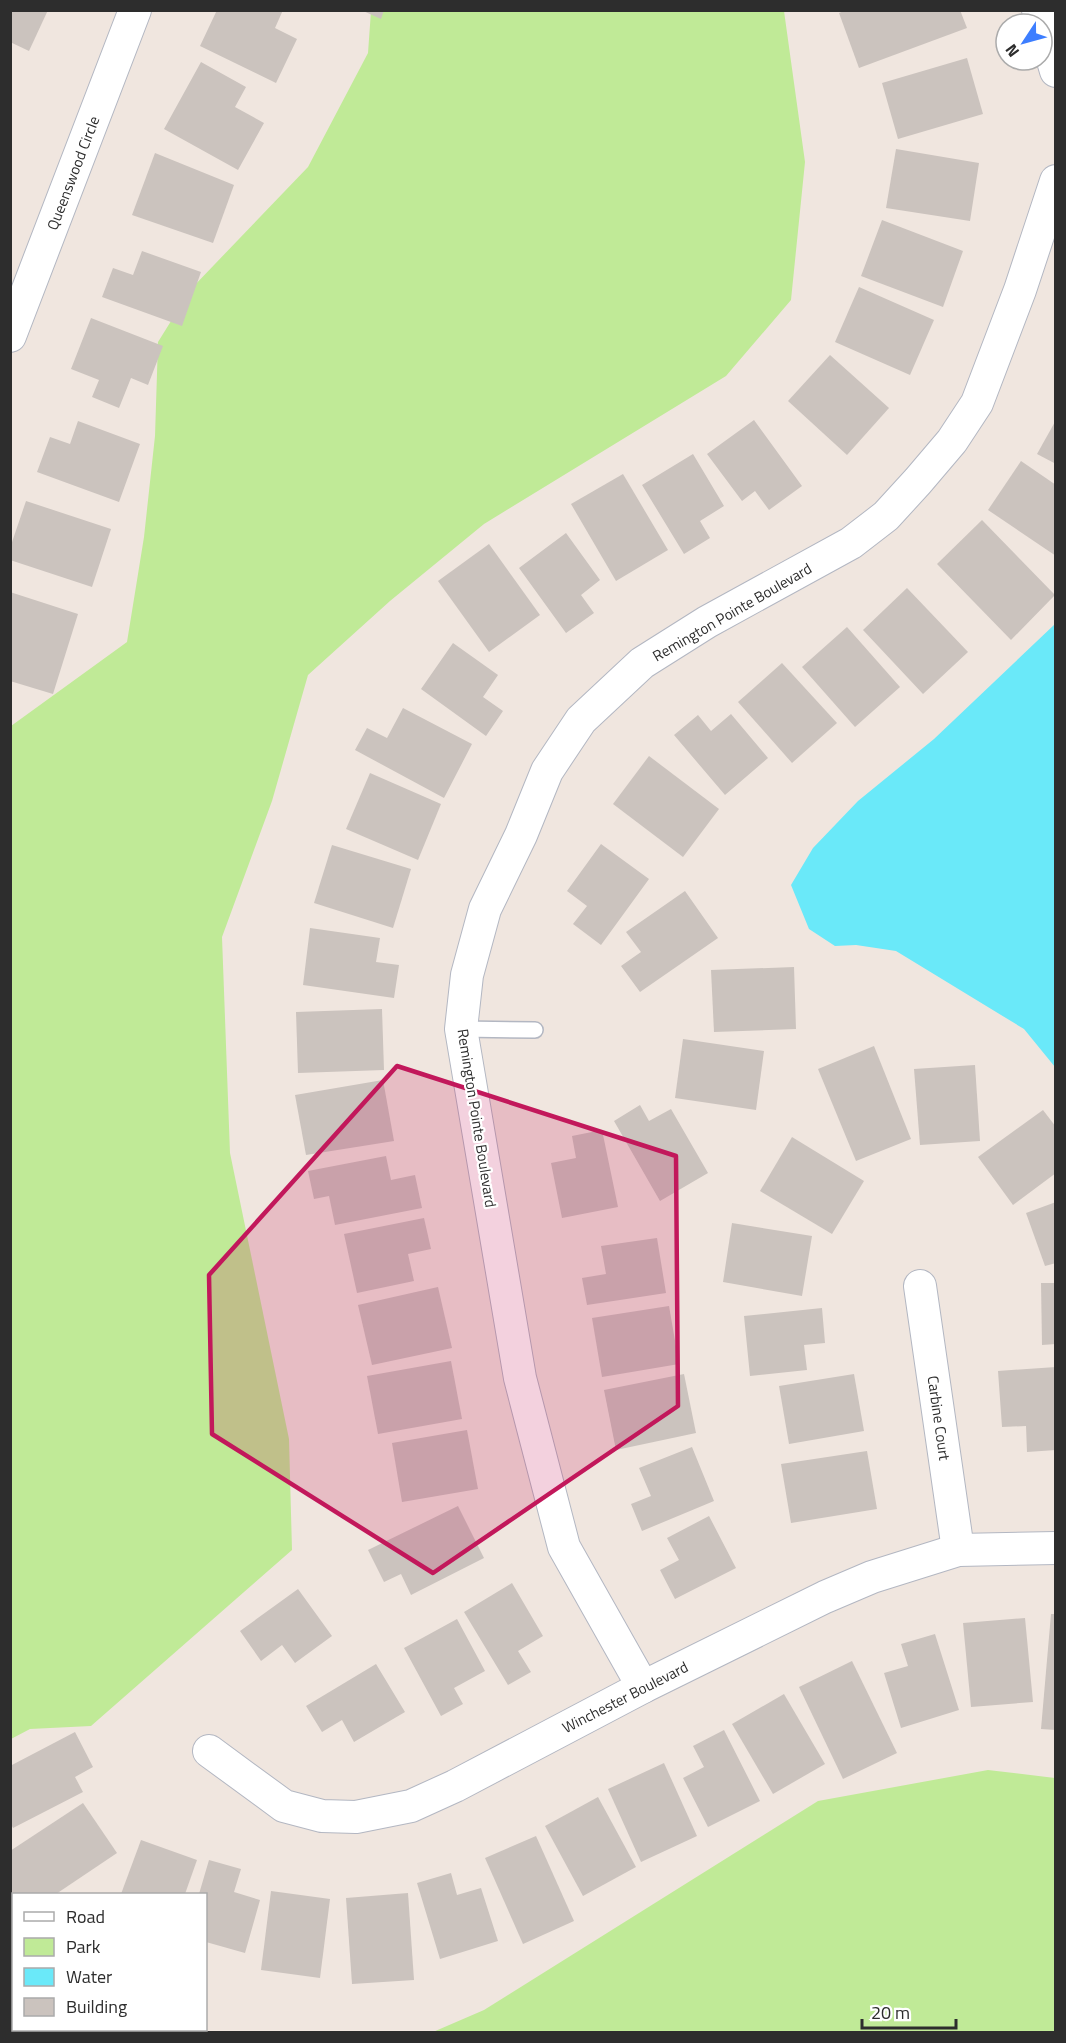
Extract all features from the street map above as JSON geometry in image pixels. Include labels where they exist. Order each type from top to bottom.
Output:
[{"type":"street","name":"Queenswood Circle","points":[[10,336],[135,10]]},
{"type":"street","points":[[1038,10],[1056,70]]},
{"type":"street","name":"Remington Pointe Boulevard","points":[[643,1687],[564,1547],[520,1378],[461,1029],[467,975],[485,909],[521,835],[547,771],[581,720],[642,663],[708,622],[851,543],[886,516],[952,441],[977,403],[1020,290],[1056,181]]},
{"type":"street","name":"Carbine Court","points":[[920,1286],[958,1550]]},
{"type":"street","name":"Winchester Boulevard","points":[[209,1751],[284,1806],[322,1816],[356,1817],[411,1806],[643,1687],[825,1597],[872,1577],[958,1550],[1056,1548]]},
{"type":"lane","points":[[461,1029],[535,1030]]},
{"type":"highlighted area","points":[[397,1066],[676,1156],[678,1406],[433,1573],[212,1434],[209,1275]]},
{"type":"green space","points":[[371,11],[784,11],[805,162],[791,300],[726,376],[484,524],[390,601],[308,675],[272,801],[222,937],[230,1153],[289,1439],[292,1550],[91,1726],[30,1729],[11,1739],[11,726],[127,642],[144,537],[155,436],[158,342],[191,289],[308,167],[368,53]]},
{"type":"green space","points":[[988,1770],[1055,1778],[1055,2032],[433,2032],[484,2010],[818,1801]]},
{"type":"water","points":[[1055,624],[1055,1067],[1024,1029],[896,951],[856,945],[835,946],[809,929],[791,885],[813,848],[858,801],[934,739]]},
{"type":"building","points":[[10,10],[48,10],[29,51],[10,42]]},
{"type":"building","points":[[217,10],[283,10],[275,28],[297,39],[276,83],[200,46]]},
{"type":"building","points":[[361,10],[384,10],[381,19]]},
{"type":"building","points":[[846,10],[960,10],[967,28],[859,68],[839,13]]},
{"type":"building","points":[[967,58],[983,114],[898,139],[882,83]]},
{"type":"building","points":[[201,62],[246,87],[235,107],[264,123],[238,170],[164,129]]},
{"type":"building","points":[[896,149],[979,163],[970,221],[886,208]]},
{"type":"building","points":[[155,153],[234,185],[213,243],[132,215]]},
{"type":"building","points":[[882,220],[963,251],[943,307],[861,276]]},
{"type":"building","points":[[142,251],[201,272],[182,326],[102,297],[113,268],[133,275]]},
{"type":"building","points":[[859,287],[934,320],[910,375],[835,342]]},
{"type":"building","points":[[91,318],[163,346],[148,385],[131,378],[119,408],[92,397],[99,380],[71,369]]},
{"type":"building","points":[[830,355],[889,408],[847,455],[788,401]]},
{"type":"building","points":[[754,420],[802,486],[769,510],[755,491],[742,501],[707,454]]},
{"type":"building","points":[[1056,420],[1056,464],[1037,454]]},
{"type":"building","points":[[78,421],[140,444],[119,502],[37,472],[50,437],[70,444]]},
{"type":"building","points":[[693,454],[724,506],[700,521],[710,538],[684,554],[642,485]]},
{"type":"building","points":[[1021,461],[1056,485],[1056,556],[988,510]]},
{"type":"building","points":[[623,474],[668,550],[616,581],[571,504]]},
{"type":"building","points":[[26,501],[111,529],[92,587],[10,560],[10,548]]},
{"type":"building","points":[[982,520],[1055,595],[1011,640],[937,564]]},
{"type":"building","points":[[566,533],[600,580],[581,595],[594,613],[566,633],[519,568]]},
{"type":"building","points":[[489,544],[540,615],[489,652],[438,581]]},
{"type":"building","points":[[907,588],[968,652],[923,694],[863,630]]},
{"type":"building","points":[[10,592],[78,614],[53,694],[10,681]]},
{"type":"building","points":[[847,627],[900,687],[855,727],[802,667]]},
{"type":"building","points":[[453,643],[498,675],[483,697],[503,711],[486,736],[421,689]]},
{"type":"building","points":[[782,663],[837,723],[792,763],[738,702]]},
{"type":"building","points":[[403,708],[472,744],[444,798],[355,750],[367,728],[387,738]]},
{"type":"building","points":[[731,714],[768,758],[725,795],[674,735],[698,715],[711,731]]},
{"type":"building","points":[[649,756],[719,809],[683,857],[613,804]]},
{"type":"building","points":[[370,773],[441,804],[418,860],[346,829]]},
{"type":"building","points":[[601,844],[649,879],[601,945],[573,924],[587,906],[567,891]]},
{"type":"building","points":[[332,845],[411,869],[393,928],[314,903]]},
{"type":"building","points":[[685,891],[718,938],[640,992],[621,966],[641,952],[626,932]]},
{"type":"building","points":[[310,928],[380,938],[376,962],[399,965],[394,998],[303,985]]},
{"type":"building","points":[[794,967],[796,1029],[714,1032],[711,970]]},
{"type":"building","points":[[382,1009],[384,1070],[298,1073],[296,1012]]},
{"type":"building","points":[[683,1039],[764,1051],[756,1110],[675,1098]]},
{"type":"building","points":[[874,1046],[911,1139],[856,1161],[818,1069]]},
{"type":"building","points":[[975,1065],[980,1141],[920,1145],[914,1069]]},
{"type":"building","points":[[383,1080],[394,1141],[306,1155],[295,1095]]},
{"type":"building","points":[[640,1105],[649,1121],[671,1109],[708,1173],[660,1201],[614,1121]]},
{"type":"building","points":[[1043,1110],[1056,1127],[1056,1173],[1013,1205],[978,1157]]},
{"type":"building","points":[[602,1130],[618,1207],[562,1218],[551,1163],[576,1158],[572,1136]]},
{"type":"building","points":[[792,1137],[864,1181],[832,1234],[760,1191]]},
{"type":"building","points":[[386,1156],[391,1180],[415,1175],[422,1208],[335,1225],[329,1196],[314,1199],[308,1171]]},
{"type":"building","points":[[1056,1202],[1056,1263],[1045,1266],[1026,1213]]},
{"type":"building","points":[[424,1218],[431,1249],[408,1254],[414,1281],[357,1293],[344,1234]]},
{"type":"building","points":[[732,1223],[812,1236],[802,1296],[723,1282]]},
{"type":"building","points":[[657,1238],[666,1293],[587,1305],[582,1278],[606,1274],[601,1246]]},
{"type":"building","points":[[1041,1283],[1056,1283],[1056,1344],[1042,1345]]},
{"type":"building","points":[[438,1287],[452,1348],[372,1365],[358,1305]]},
{"type":"building","points":[[669,1306],[679,1364],[602,1377],[592,1318]]},
{"type":"building","points":[[822,1308],[825,1343],[804,1345],[807,1370],[750,1376],[744,1316]]},
{"type":"building","points":[[451,1361],[462,1419],[378,1434],[367,1376]]},
{"type":"building","points":[[1056,1367],[1056,1450],[1027,1452],[1026,1426],[1002,1427],[998,1371]]},
{"type":"building","points":[[684,1374],[696,1433],[616,1450],[604,1390]]},
{"type":"building","points":[[854,1374],[864,1431],[789,1444],[779,1386]]},
{"type":"building","points":[[467,1430],[478,1489],[402,1502],[392,1443]]},
{"type":"building","points":[[692,1447],[714,1501],[642,1531],[631,1504],[651,1496],[639,1468]]},
{"type":"building","points":[[867,1451],[877,1509],[791,1523],[781,1464]]},
{"type":"building","points":[[458,1506],[484,1558],[411,1595],[401,1574],[384,1582],[368,1550]]},
{"type":"building","points":[[709,1516],[736,1568],[675,1599],[660,1570],[679,1560],[667,1538]]},
{"type":"building","points":[[512,1583],[543,1636],[518,1651],[531,1672],[508,1685],[464,1612]]},
{"type":"building","points":[[298,1589],[332,1636],[295,1663],[282,1645],[261,1661],[240,1631]]},
{"type":"building","points":[[1051,1614],[1056,1614],[1056,1730],[1041,1729]]},
{"type":"building","points":[[1025,1618],[1033,1702],[971,1707],[963,1623]]},
{"type":"building","points":[[457,1619],[485,1671],[454,1688],[463,1704],[441,1716],[404,1648]]},
{"type":"building","points":[[935,1634],[959,1710],[901,1728],[884,1673],[908,1666],[901,1644]]},
{"type":"building","points":[[852,1661],[897,1753],[843,1779],[799,1687]]},
{"type":"building","points":[[376,1664],[405,1712],[354,1742],[342,1720],[322,1732],[306,1706]]},
{"type":"building","points":[[784,1694],[825,1764],[773,1794],[732,1724]]},
{"type":"building","points":[[724,1730],[760,1801],[708,1827],[683,1778],[704,1767],[693,1746]]},
{"type":"building","points":[[75,1732],[93,1767],[75,1777],[83,1792],[13,1828],[10,1822],[10,1766]]},
{"type":"building","points":[[664,1763],[697,1836],[641,1862],[608,1789]]},
{"type":"building","points":[[598,1797],[636,1867],[583,1896],[545,1826]]},
{"type":"building","points":[[83,1803],[117,1853],[57,1893],[13,1893],[10,1890],[10,1851]]},
{"type":"building","points":[[536,1836],[574,1921],[523,1944],[485,1858]]},
{"type":"building","points":[[141,1840],[197,1860],[185,1893],[121,1893]]},
{"type":"building","points":[[209,1860],[241,1869],[234,1892],[260,1900],[245,1953],[207,1942],[207,1893],[199,1893]]},
{"type":"building","points":[[451,1873],[457,1895],[481,1888],[498,1941],[440,1959],[417,1883]]},
{"type":"building","points":[[271,1891],[330,1899],[320,1978],[261,1970]]},
{"type":"building","points":[[408,1893],[414,1980],[352,1984],[346,1898]]}]
